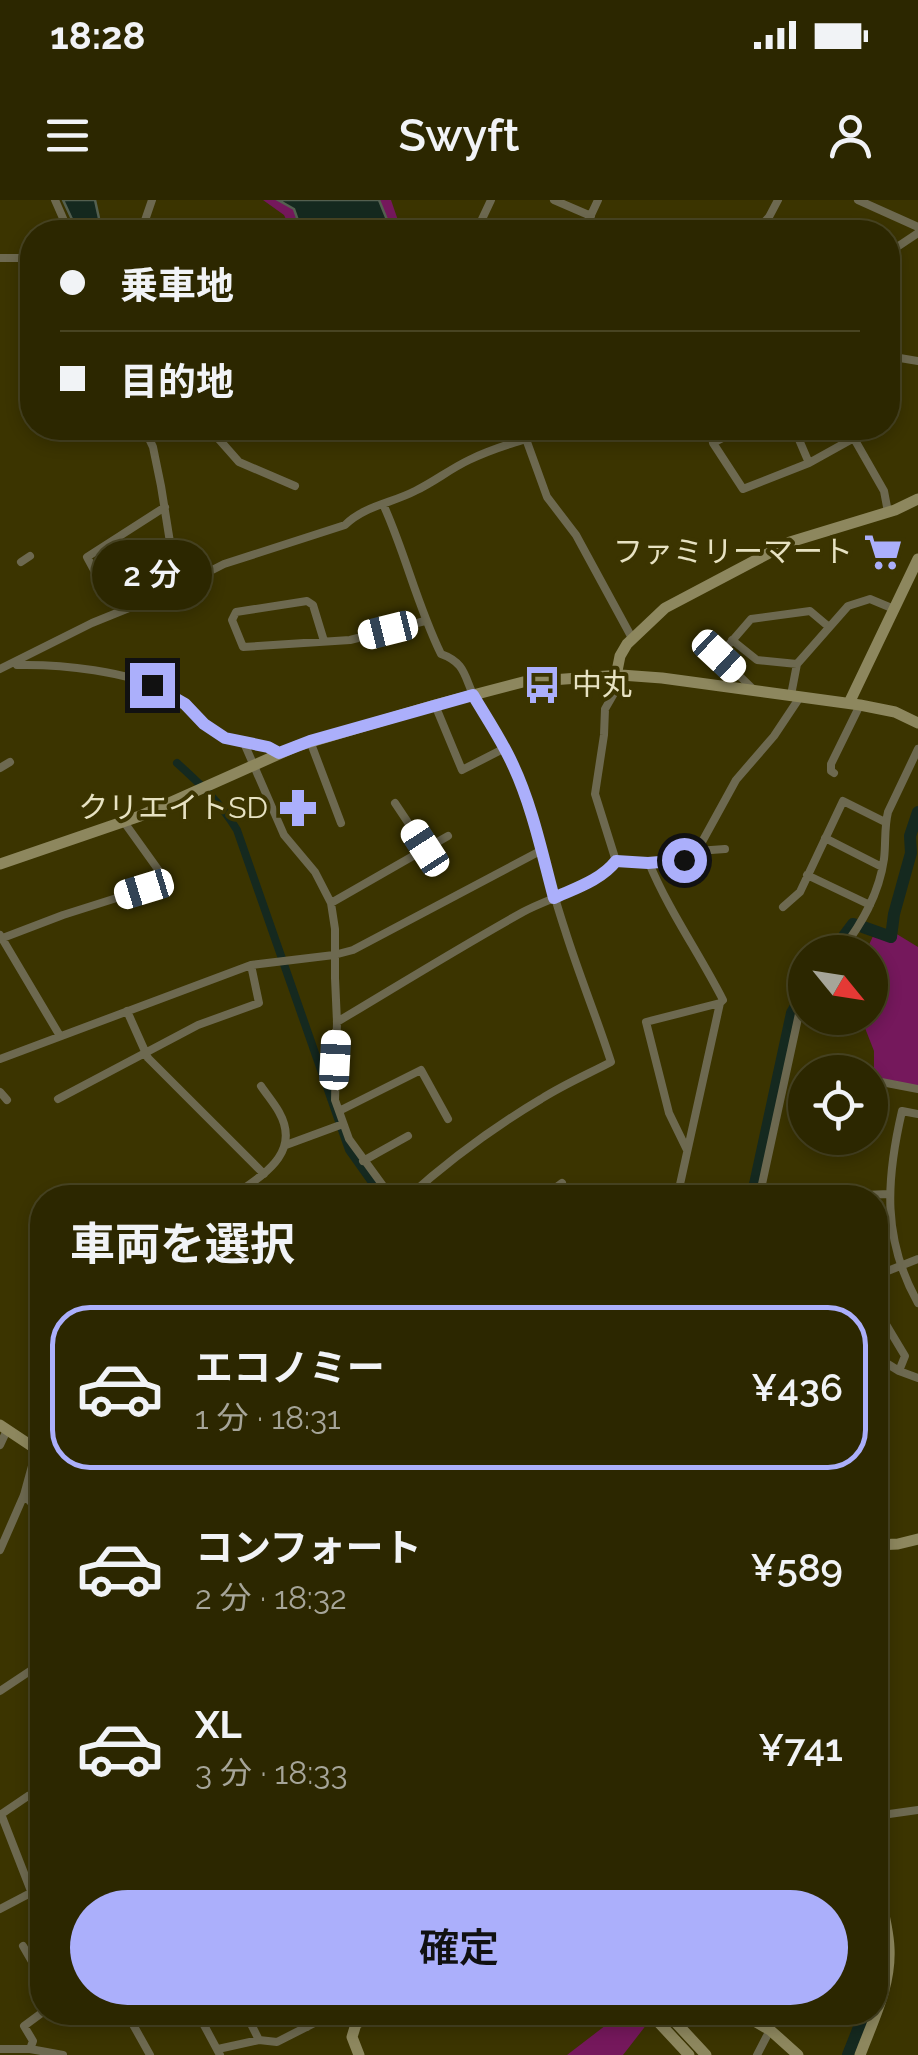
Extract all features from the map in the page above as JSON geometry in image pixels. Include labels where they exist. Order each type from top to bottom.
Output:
[{"type":"street","points":[[554,200],[591,216]]},
{"type":"street","points":[[589,220],[598,200]]},
{"type":"street","points":[[858,200],[898,220]]},
{"type":"street","points":[[150,440],[174,567],[171,591]]},
{"type":"street","points":[[220,440],[239,462],[295,486]]},
{"type":"street","points":[[0,669],[92,623],[236,560],[345,525],[351,518],[416,491],[473,458],[524,440]]},
{"type":"street","points":[[527,440],[547,497],[576,536],[632,638]]},
{"type":"street","points":[[716,440],[713,442],[743,489],[809,463],[850,440]]},
{"type":"street","points":[[799,440],[809,463]]},
{"type":"street","points":[[855,440],[884,491],[888,512]]},
{"type":"street","points":[[616,861],[596,794],[605,709],[620,683],[623,650],[632,638],[665,608],[767,553],[918,500]]},
{"type":"street","points":[[382,504],[441,654],[460,664],[517,774],[554,898],[611,1062],[542,1098],[421,1185]]},
{"type":"street","points":[[100,581],[86,557],[165,507]]},
{"type":"street","points":[[834,773],[830,764],[918,559]]},
{"type":"street","points":[[324,640],[314,605],[307,600],[236,612],[232,620],[243,647],[350,640],[425,621]]},
{"type":"street","points":[[616,861],[684,860],[697,851],[736,780],[774,736],[796,695],[797,664],[848,606],[870,600],[894,609]]},
{"type":"street","points":[[754,690],[719,656],[750,619],[810,611],[829,627]]},
{"type":"street","points":[[732,640],[757,660],[797,664]]},
{"type":"street","points":[[12,664],[70,666],[152,685],[185,704],[216,733],[279,753]]},
{"type":"street","points":[[0,864],[124,822],[310,741],[536,680],[618,675],[662,678],[855,704],[895,712],[918,724]]},
{"type":"street","points":[[435,705],[462,770],[505,748]]},
{"type":"street","points":[[310,741],[342,823]]},
{"type":"street","points":[[244,743],[284,835],[314,872],[331,902],[337,1022],[334,1092],[340,1125],[382,1185]]},
{"type":"street","points":[[853,935],[870,906],[882,867],[885,822],[918,749]]},
{"type":"street","points":[[0,768],[10,762]]},
{"type":"street","points":[[783,906],[800,892],[843,802],[885,822]]},
{"type":"street","points":[[395,803],[425,848]]},
{"type":"street","points":[[60,1036],[1,938],[167,882],[124,822]]},
{"type":"street","points":[[331,902],[448,836]]},
{"type":"street","points":[[825,838],[882,867]]},
{"type":"street","points":[[697,851],[725,849]]},
{"type":"street","points":[[0,1059],[252,965],[334,956],[367,944],[542,850]]},
{"type":"street","points":[[337,1022],[475,939],[594,879],[616,861]]},
{"type":"street","points":[[648,863],[666,904],[723,1000],[680,1185]]},
{"type":"street","points":[[807,875],[870,906]]},
{"type":"street","points":[[58,1098],[198,1025],[259,1003],[252,965]]},
{"type":"street","points":[[687,1151],[670,1113],[646,1022],[720,1003]]},
{"type":"street","points":[[127,1011],[148,1058],[264,1174]]},
{"type":"street","points":[[762,1185],[794,1035]]},
{"type":"street","points":[[338,1110],[421,1070],[448,1119]]},
{"type":"street","points":[[888,1083],[918,1089]]},
{"type":"street","points":[[248,1185],[279,1160],[286,1144],[283,1122],[261,1086]]},
{"type":"street","points":[[0,1092],[7,1100]]},
{"type":"street","points":[[918,1114],[902,1111],[889,1194],[893,1237],[918,1303]]},
{"type":"street","points":[[286,1144],[340,1125]]},
{"type":"street","points":[[363,1161],[408,1136]]},
{"type":"street","points":[[888,1271],[918,1259]]},
{"type":"street","points":[[888,1327],[906,1356],[899,1371]]},
{"type":"street","points":[[888,1364],[918,1378]]},
{"type":"street","points":[[0,1444],[4,1427],[30,1445]]},
{"type":"street","points":[[0,1550],[30,1477]]},
{"type":"street","points":[[24,1495],[30,1501]]},
{"type":"street","points":[[888,1544],[918,1539]]},
{"type":"street","points":[[0,1691],[30,1671]]},
{"type":"street","points":[[0,1909],[30,1891],[0,1814],[30,1795]]},
{"type":"street","points":[[888,1814],[918,1810]]},
{"type":"street","points":[[888,1930],[888,1967]]},
{"type":"street","points":[[23,1946],[30,1958]]},
{"type":"street","points":[[30,2021],[24,2026],[33,2040],[30,2049]]},
{"type":"street","points":[[133,2025],[150,2055]]},
{"type":"street","points":[[204,2025],[219,2052],[259,2040],[278,2042],[312,2025]]},
{"type":"street","points":[[252,2025],[259,2040]]},
{"type":"street","points":[[356,2025],[352,2037],[359,2055]]},
{"type":"street","points":[[660,2025],[689,2055]]},
{"type":"street","points":[[678,2025],[706,2055]]},
{"type":"street","points":[[762,2025],[798,2055]]},
{"type":"street","points":[[860,2055],[871,2025]]},
{"type":"street","points":[[757,2055],[770,2030]]},
{"type":"street","points":[[278,2042],[283,2055]]},
{"type":"street","points":[[247,2043],[250,2055]]},
{"type":"street","points":[[0,2049],[63,2055]]},
{"type":"shaded area","points":[[63,200],[95,200],[99,220],[72,220]]},
{"type":"shaded area","points":[[263,200],[391,200],[398,220],[286,220]]},
{"type":"shaded area","points":[[278,200],[379,200],[387,220],[298,220],[294,209]]},
{"type":"shaded area","points":[[895,933],[918,947],[918,1086],[888,1080],[888,1055],[874,1055],[868,1035],[888,1035],[888,940],[892,942]]},
{"type":"shaded area","points":[[606,2025],[646,2025],[623,2055],[567,2055]]},
{"type":"waterway","points":[[177,763],[217,802],[237,830],[349,1150],[374,1185]]},
{"type":"waterway","points":[[863,927],[891,937],[918,812]]},
{"type":"waterway","points":[[845,935],[856,925]]},
{"type":"waterway","points":[[755,1185],[788,1032]]},
{"type":"waterway","points":[[848,2055],[860,2025]]},
{"type":"place","name":"ファミリーマート","points":[[883,552]]},
{"type":"place","name":"中丸","points":[[542,685]]},
{"type":"place","name":"クリエイトSD","points":[[298,808]]},
{"type":"route","points":[[152,685],[185,704],[225,738],[279,753],[473,695],[517,774],[554,898],[594,879],[616,861],[684,860]]}]
